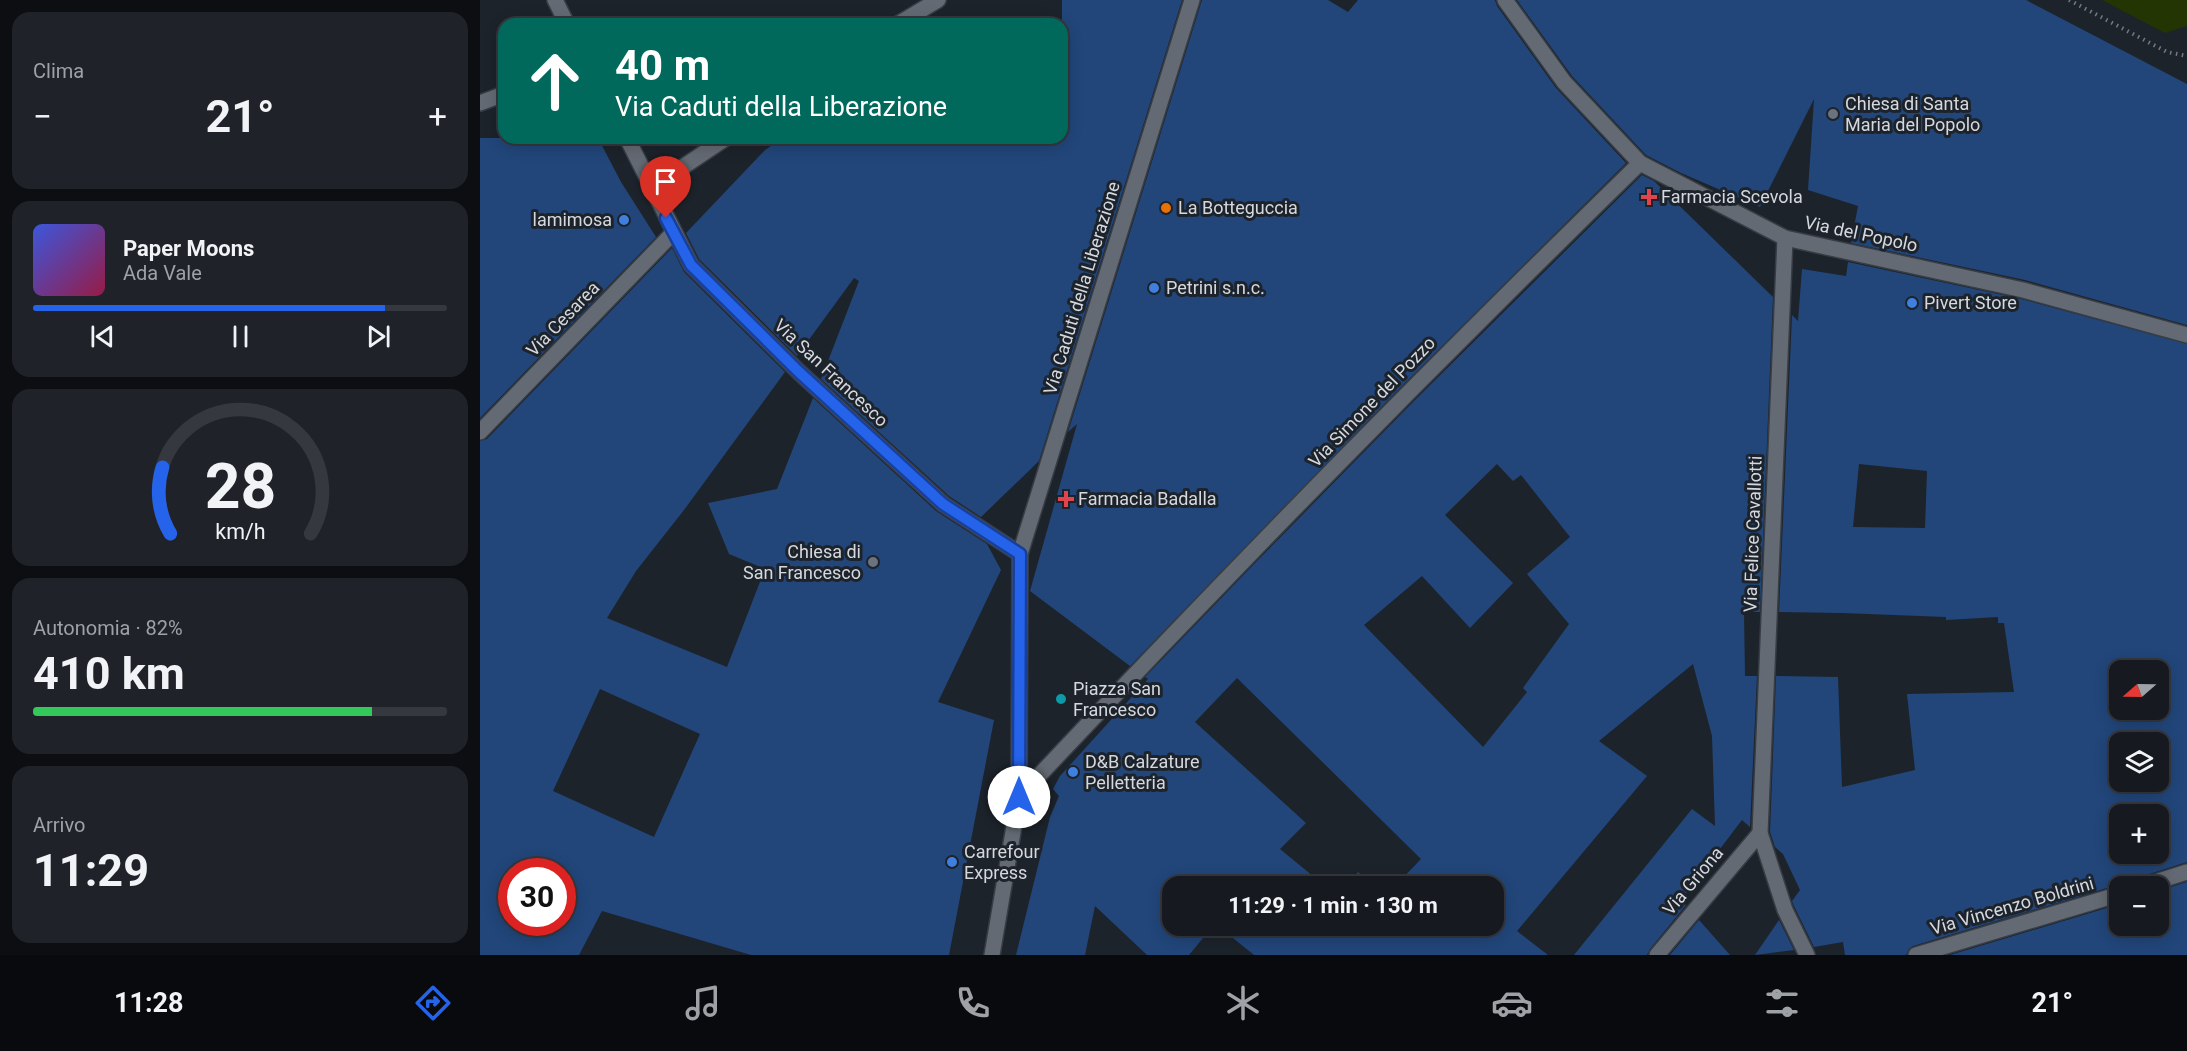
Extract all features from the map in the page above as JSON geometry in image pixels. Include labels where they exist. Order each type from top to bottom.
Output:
[{"type":"street","points":[[555,0],[564,18]]},
{"type":"street","points":[[908,18],[938,0]]},
{"type":"street","name":"Via Caduti della Liberazione","points":[[1019,797],[1020,554],[1192,0]]},
{"type":"street","name":"Via del Popolo","points":[[1505,0],[1564,82],[1640,163],[1785,238],[2023,290],[2187,335]]},
{"type":"street","points":[[480,103],[498,96]]},
{"type":"street","name":"Via San Francesco","points":[[630,144],[691,265],[799,372],[943,504],[1020,554]]},
{"type":"street","points":[[653,187],[717,144]]},
{"type":"street","name":"Via Simone del Pozzo","points":[[1019,797],[1136,671],[1458,342],[1640,163]]},
{"type":"street","name":"Via Cesarea","points":[[480,432],[673,233]]},
{"type":"street","name":"Via Felice Cavallotti","points":[[1760,833],[1785,238]]},
{"type":"street","points":[[992,955],[1019,797]]},
{"type":"street","points":[[1760,833],[1785,910],[1807,955]]},
{"type":"street","name":"Via Griona","points":[[1657,955],[1760,833]]},
{"type":"street","points":[[2169,878],[2187,872]]},
{"type":"street","name":"Via Vincenzo Boldrini","points":[[1916,955],[2109,897]]},
{"type":"path","points":[[2069,0],[2167,52],[2187,57]]},
{"type":"green space","points":[[2102,0],[2187,0],[2187,26],[2165,33]]},
{"type":"building","points":[[1062,0],[1182,0],[1039,461],[981,517],[949,496],[821,379],[859,281],[854,278],[797,356],[699,259],[686,233],[765,150],[774,144],[1068,144],[1068,18],[1062,18]]},
{"type":"building","points":[[1202,0],[1328,0],[1348,12],[1358,0],[1495,0],[1556,88],[1626,163],[1397,391],[1130,666],[1030,591],[1077,424],[1068,432]]},
{"type":"building","points":[[1517,0],[2026,0],[2187,84],[2187,325],[2025,280],[1851,243],[1858,206],[1808,190],[1814,99],[1760,207],[1681,173],[1646,155],[1572,76]]},
{"type":"building","points":[[480,138],[498,138],[498,144],[601,144],[621,182],[656,237],[480,418]]},
{"type":"building","points":[[1642,175],[1654,181],[1773,297],[1760,612],[1744,612],[1745,676],[1757,676],[1750,827],[1742,820],[1681,900],[1686,905],[1647,955],[1574,955],[1692,809],[1715,826],[1712,736],[1693,664],[1599,741],[1647,776],[1517,931],[1548,955],[1254,955],[1230,936],[1504,936],[1504,876],[1405,876],[1421,859],[1237,678],[1195,722],[1306,823],[1280,849],[1313,876],[1162,876],[1162,936],[1205,936],[1189,955],[1147,955],[1095,906],[1085,955],[1016,955],[1050,817],[1059,796],[1053,789],[1060,776],[1148,679],[1145,677],[1411,404]],"holes":[[[1497,464],[1513,481],[1521,475],[1570,537],[1527,574],[1569,624],[1523,688],[1527,692],[1483,747],[1364,625],[1422,576],[1470,628],[1513,583],[1445,515]]]},
{"type":"building","points":[[672,248],[684,272],[785,372],[684,510],[636,571],[607,618],[727,667],[765,569],[729,554],[708,503],[777,489],[813,398],[936,511],[987,544],[1001,570],[938,702],[994,720],[949,955],[751,955],[602,911],[579,955],[480,955],[480,441],[487,439]],"holes":[[[600,689],[700,734],[654,837],[553,791]]]},
{"type":"building","points":[[1848,262],[2021,299],[2187,344],[2187,862],[2143,876],[2109,876],[2109,887],[1913,946],[1906,955],[1845,955],[1843,942],[1814,947],[1792,901],[1800,890],[1783,854],[1775,847],[1770,832],[1776,676],[1838,677],[1842,787],[1915,770],[1907,694],[2014,692],[2004,623],[1998,623],[1998,617],[1946,620],[1946,617],[1779,612],[1792,315],[1798,321],[1802,269],[1846,276]],"holes":[[[1859,464],[1927,471],[1925,528],[1853,527]]]},
{"type":"building","points":[[2187,882],[2187,955],[1950,955],[2109,907],[2109,936],[2169,936],[2169,888]]},
{"type":"building","points":[[1699,920],[1730,955],[1670,955]]},
{"type":"building","points":[[1779,920],[1794,950],[1755,955]]},
{"type":"place","name":"Chiesa di Santa Maria del Popolo","points":[[1833,114]]},
{"type":"place","name":"Farmacia Scevola","points":[[1649,197]]},
{"type":"place","name":"La Botteguccia","points":[[1166,208]]},
{"type":"place","name":"lamimosa","points":[[624,220]]},
{"type":"place","name":"Petrini s.n.c.","points":[[1154,288]]},
{"type":"place","name":"Pivert Store","points":[[1912,303]]},
{"type":"place","name":"Farmacia Badalla","points":[[1066,499]]},
{"type":"place","name":"Chiesa di San Francesco","points":[[873,562]]},
{"type":"place","name":"Piazza San Francesco","points":[[1061,699]]},
{"type":"place","name":"D&B Calzature Pelletteria","points":[[1073,772]]},
{"type":"place","name":"Carrefour Express","points":[[952,862]]},
{"type":"route","points":[[666,218],[691,265],[799,372],[943,504],[1020,554],[1019,797]]}]
